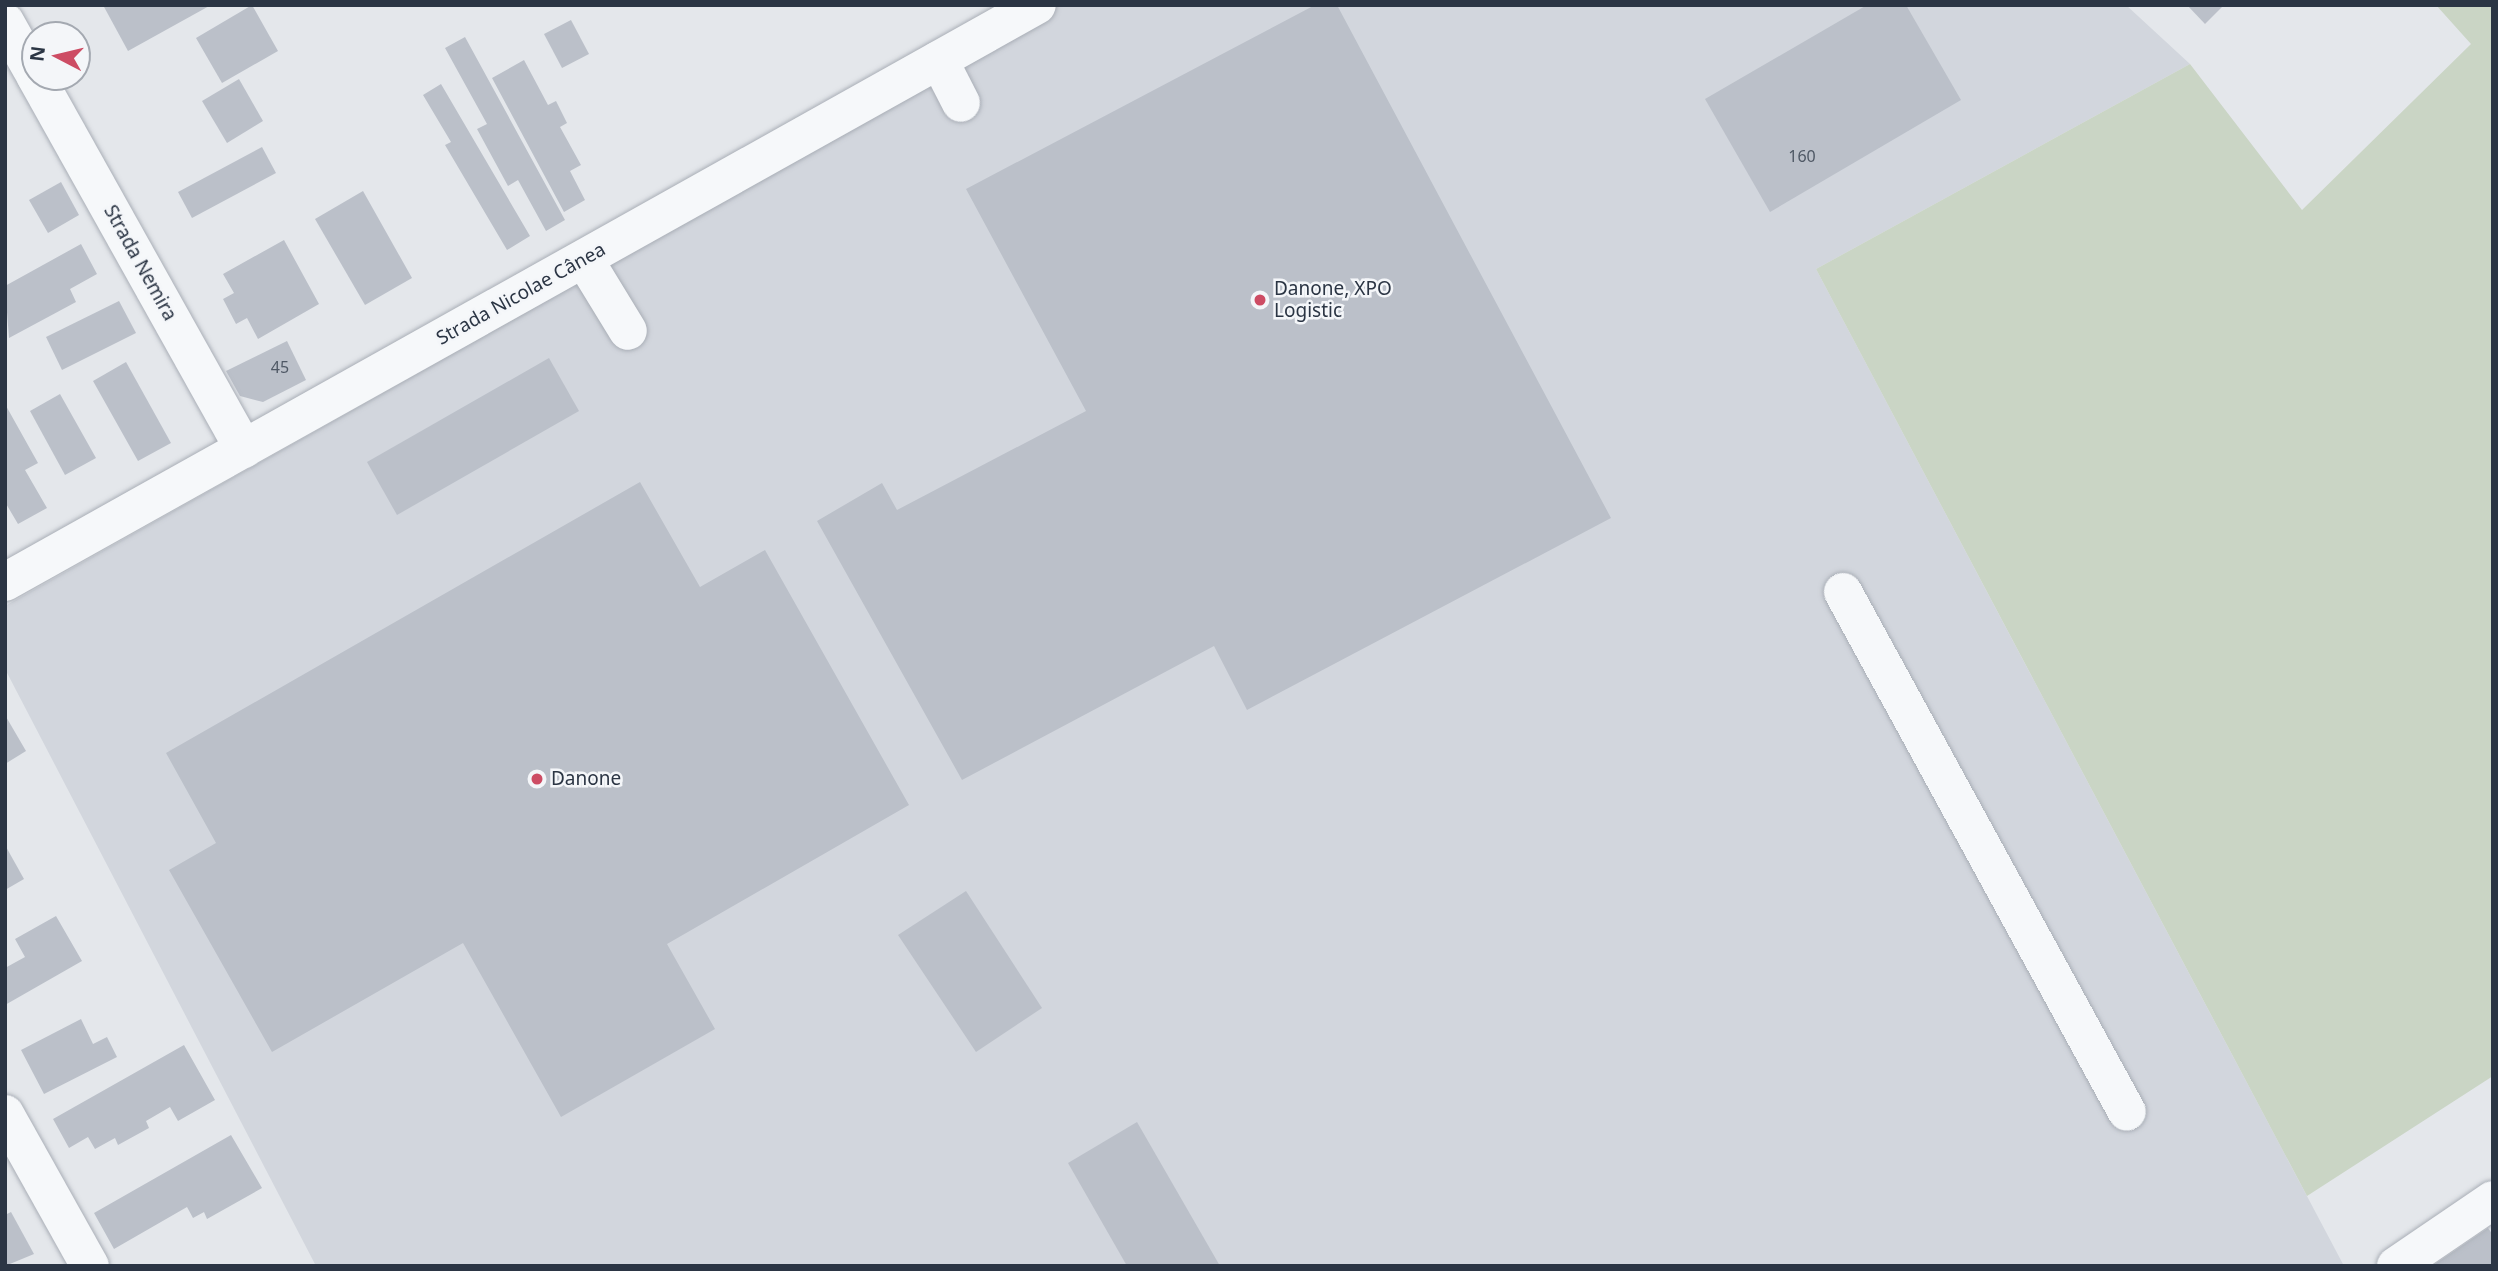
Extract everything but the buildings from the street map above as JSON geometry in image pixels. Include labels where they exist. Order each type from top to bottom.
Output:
[{"type":"street","name":"Strada Nicolae Cânea","points":[[5,582],[1037,5]]},
{"type":"street","name":"Strada Nemira","points":[[5,22],[21,50]]},
{"type":"street","points":[[939,60],[961,103]]},
{"type":"street","name":"Strada Nemira","points":[[44,91],[244,449]]},
{"type":"street","points":[[584,259],[628,331]]},
{"type":"street","points":[[1843,592],[2127,1112]]},
{"type":"street","points":[[5,1114],[90,1266]]},
{"type":"street","points":[[2396,1266],[2493,1200]]},
{"type":"shaded area","points":[[988,5],[2126,5],[2190,64],[1816,269],[2344,1266],[316,1266],[5,669],[5,606],[1009,40]]},
{"type":"green space","points":[[2436,5],[2493,5],[2493,1076],[2307,1196],[1816,269],[2190,64],[2302,210],[2471,44]]},
{"type":"place","name":"Danone, XPO Logistic","points":[[1260,300]]},
{"type":"place","name":"Danone","points":[[537,779]]}]
